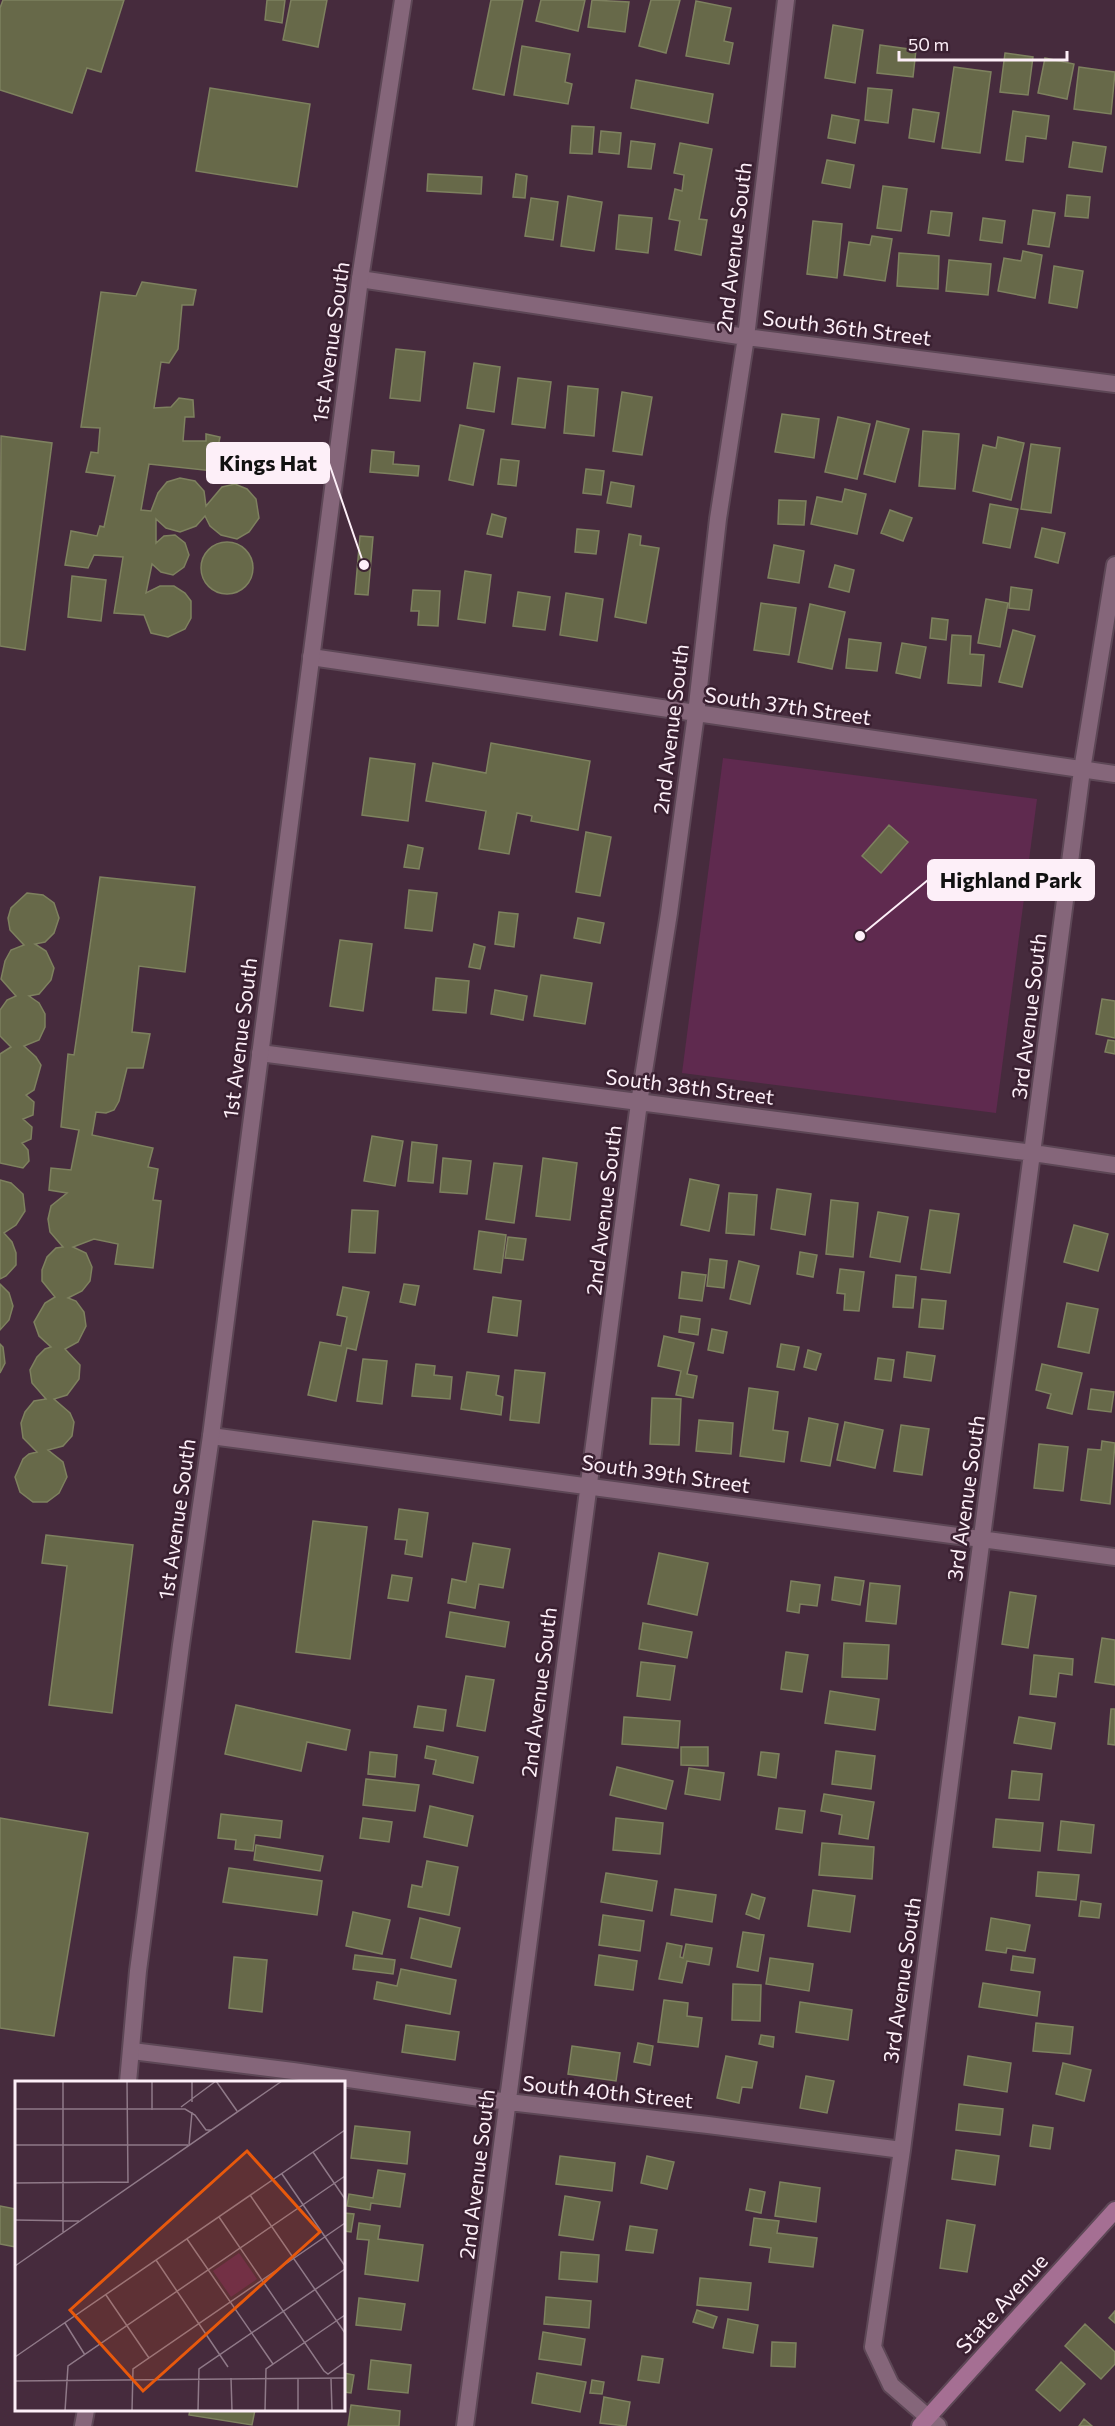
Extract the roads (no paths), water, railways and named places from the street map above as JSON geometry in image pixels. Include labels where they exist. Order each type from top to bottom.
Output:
[{"type":"main road","name":"State Avenue","points":[[929,2423],[1115,2210]]},
{"type":"street","name":"1st Avenue South","points":[[128,2081],[138,1971],[211,1436],[360,279],[403,0]]},
{"type":"street","name":"2nd Avenue South","points":[[465,2426],[639,1103],[669,913],[696,714],[718,519],[746,337],[786,0]]},
{"type":"street","name":"South 36th Street","points":[[360,279],[746,337],[1115,384]]},
{"type":"street","name":"3rd Avenue South","points":[[929,2423],[891,2385],[873,2347],[902,2150],[983,1539],[1082,770],[1115,565]]},
{"type":"street","name":"South 37th Street","points":[[311,657],[1115,774]]},
{"type":"street","name":"South 38th Street","points":[[260,1053],[1033,1152],[1115,1165]]},
{"type":"street","name":"South 39th Street","points":[[211,1436],[1115,1557]]},
{"type":"street","name":"South 40th Street","points":[[132,2051],[508,2102],[902,2150]]},
{"type":"street","points":[[83,2426],[86,2411]]},
{"type":"place","name":"Kings Hat","points":[[364,565]]},
{"type":"place","name":"Highland Park","points":[[860,936]]}]
